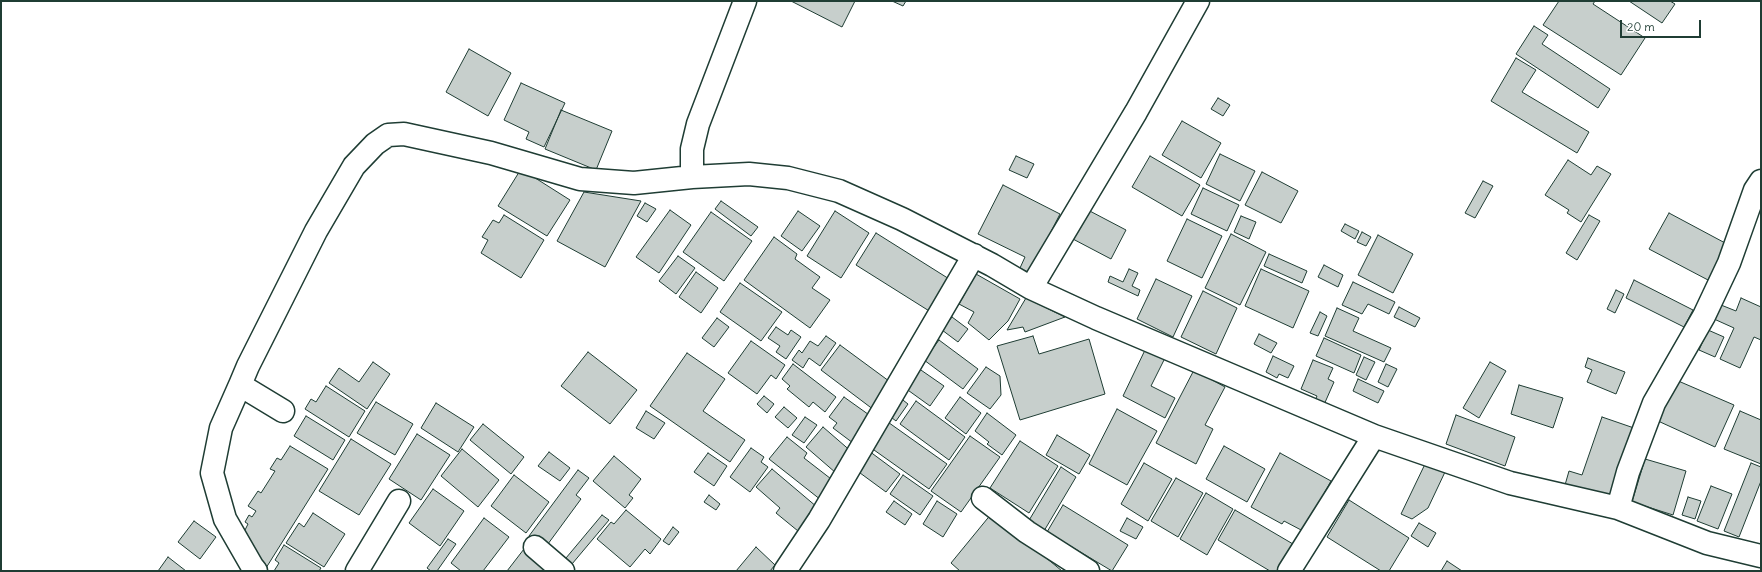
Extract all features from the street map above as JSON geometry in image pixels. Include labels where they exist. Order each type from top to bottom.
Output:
[{"type":"street","points":[[692,177],[692,148],[698,124],[745,1]]},
{"type":"street","points":[[1031,288],[1136,112],[1198,1]]},
{"type":"street","points":[[256,571],[226,518],[212,473],[221,428],[248,366],[316,230],[354,166],[375,144],[388,135],[404,134],[491,153],[580,180],[634,183],[692,177],[749,174],[788,178],[839,191],[902,219],[974,255],[1031,288],[1096,318],[1374,436],[1510,483],[1618,508],[1707,543],[1761,556]]},
{"type":"street","points":[[1618,508],[1628,472],[1654,403],[1704,316],[1730,263],[1755,190],[1761,181]]},
{"type":"street","points":[[785,571],[819,520],[974,255]]},
{"type":"street","points":[[240,385],[284,412]]},
{"type":"street","points":[[1289,571],[1374,436]]},
{"type":"street","points":[[983,498],[1027,532],[1088,571]]},
{"type":"street","points":[[357,571],[399,501]]},
{"type":"street","points":[[535,547],[563,571]]},
{"type":"building","points":[[791,1],[855,1],[842,27]]},
{"type":"building","points":[[892,1],[906,1],[903,6]]},
{"type":"building","points":[[1559,1],[1595,1],[1593,4],[1645,38],[1621,75],[1543,25]]},
{"type":"building","points":[[1629,1],[1670,1],[1675,4],[1662,23]]},
{"type":"building","points":[[1534,26],[1548,35],[1542,44],[1610,89],[1598,108],[1516,54]]},
{"type":"building","points":[[469,49],[511,73],[488,116],[446,92]]},
{"type":"building","points":[[1516,58],[1536,70],[1522,92],[1589,132],[1577,153],[1491,101]]},
{"type":"building","points":[[521,83],[565,103],[544,147],[526,139],[529,132],[504,120]]},
{"type":"building","points":[[1218,98],[1230,105],[1223,116],[1211,109]]},
{"type":"building","points":[[561,110],[612,131],[596,170],[545,149]]},
{"type":"building","points":[[1182,121],[1221,143],[1201,178],[1162,155]]},
{"type":"building","points":[[1220,154],[1255,171],[1240,201],[1206,184]]},
{"type":"building","points":[[1016,156],[1034,164],[1027,178],[1009,170]]},
{"type":"building","points":[[1150,156],[1200,185],[1182,216],[1132,187]]},
{"type":"building","points":[[1568,160],[1591,175],[1597,166],[1611,174],[1581,222],[1567,213],[1569,210],[1545,195]]},
{"type":"building","points":[[521,169],[570,200],[547,236],[498,206]]},
{"type":"building","points":[[1262,172],[1298,191],[1281,223],[1245,205]]},
{"type":"building","points":[[1483,181],[1493,186],[1475,218],[1465,213]]},
{"type":"building","points":[[1003,185],[1060,214],[1030,273],[1020,268],[1025,257],[978,234]]},
{"type":"building","points":[[1203,188],[1239,205],[1227,231],[1191,214]]},
{"type":"building","points":[[584,192],[641,201],[605,267],[557,241]]},
{"type":"building","points":[[721,201],[758,227],[751,236],[715,209]]},
{"type":"building","points":[[645,203],[656,209],[647,222],[637,216]]},
{"type":"building","points":[[1086,209],[1126,230],[1111,259],[1071,238]]},
{"type":"building","points":[[670,210],[691,225],[659,273],[636,257]]},
{"type":"building","points":[[798,211],[820,226],[802,251],[781,236]]},
{"type":"building","points":[[835,211],[869,233],[841,278],[807,256]]},
{"type":"building","points":[[711,212],[752,241],[724,281],[683,252]]},
{"type":"building","points":[[1669,213],[1727,244],[1708,280],[1649,249]]},
{"type":"building","points":[[504,215],[544,240],[521,278],[481,253],[488,240],[482,237],[493,220],[499,223]]},
{"type":"building","points":[[1589,215],[1600,221],[1577,260],[1566,253]]},
{"type":"building","points":[[1241,216],[1256,222],[1249,239],[1234,232]]},
{"type":"building","points":[[1187,219],[1222,236],[1202,278],[1167,261]]},
{"type":"building","points":[[1345,224],[1359,231],[1355,239],[1341,231]]},
{"type":"building","points":[[1362,232],[1371,237],[1366,246],[1357,242]]},
{"type":"building","points":[[876,233],[954,282],[934,314],[856,265]]},
{"type":"building","points":[[1231,234],[1266,252],[1240,305],[1205,288]]},
{"type":"building","points":[[1378,235],[1413,254],[1393,293],[1358,275]]},
{"type":"building","points":[[774,237],[797,254],[795,259],[820,277],[812,288],[830,300],[810,328],[744,280]]},
{"type":"building","points":[[1269,254],[1307,271],[1302,283],[1264,266]]},
{"type":"building","points":[[678,256],[695,268],[676,294],[659,281]]},
{"type":"building","points":[[1324,265],[1343,275],[1338,287],[1318,277]]},
{"type":"building","points":[[1129,269],[1138,273],[1132,286],[1140,290],[1138,296],[1108,282],[1110,276],[1123,282]]},
{"type":"building","points":[[1261,269],[1309,291],[1293,328],[1245,306]]},
{"type":"building","points":[[696,272],[718,288],[701,313],[679,297]]},
{"type":"building","points":[[976,274],[1020,299],[1008,321],[989,340],[968,323],[974,312],[959,304]]},
{"type":"building","points":[[1156,279],[1192,296],[1173,337],[1137,319]]},
{"type":"building","points":[[1634,280],[1693,310],[1684,327],[1626,298]]},
{"type":"building","points":[[1353,282],[1395,302],[1389,314],[1368,304],[1362,314],[1342,305]]},
{"type":"building","points":[[740,283],[782,312],[761,341],[720,312]]},
{"type":"building","points":[[1616,290],[1624,294],[1615,313],[1607,309]]},
{"type":"building","points":[[1203,291],[1237,308],[1216,354],[1181,337]]},
{"type":"building","points":[[1026,298],[1065,317],[1025,332],[1023,327],[1007,330]]},
{"type":"building","points":[[1741,298],[1761,307],[1761,340],[1754,337],[1740,368],[1720,359],[1734,328],[1714,319],[1721,305],[1736,311]]},
{"type":"building","points":[[1399,307],[1420,318],[1415,327],[1394,317]]},
{"type":"building","points":[[1337,308],[1359,318],[1353,331],[1391,348],[1384,362],[1325,336]]},
{"type":"building","points":[[1320,312],[1327,316],[1318,336],[1310,333]]},
{"type":"building","points":[[952,317],[968,329],[958,342],[942,330]]},
{"type":"building","points":[[717,318],[729,327],[714,347],[702,338]]},
{"type":"building","points":[[776,327],[788,335],[791,330],[801,337],[786,359],[776,352],[780,346],[768,338]]},
{"type":"building","points":[[1708,330],[1724,337],[1715,357],[1699,350]]},
{"type":"building","points":[[1259,334],[1277,343],[1271,353],[1254,344]]},
{"type":"building","points":[[826,336],[836,343],[820,366],[809,358],[803,368],[792,360],[799,350],[802,353],[810,341],[818,346]]},
{"type":"building","points":[[1033,336],[1039,354],[1089,339],[1105,394],[1020,420],[997,346]]},
{"type":"building","points":[[1324,338],[1361,355],[1354,373],[1316,356]]},
{"type":"building","points":[[939,340],[978,369],[963,389],[924,360]]},
{"type":"building","points":[[751,341],[785,365],[776,379],[771,375],[757,394],[728,373]]},
{"type":"building","points":[[840,345],[893,384],[874,410],[821,370]]},
{"type":"building","points":[[1146,348],[1165,358],[1151,386],[1175,398],[1165,418],[1123,396]]},
{"type":"building","points":[[588,352],[637,390],[610,424],[561,386]]},
{"type":"building","points":[[687,353],[725,379],[703,411],[745,440],[730,462],[650,406]]},
{"type":"building","points":[[1273,356],[1294,366],[1288,378],[1279,374],[1277,378],[1266,372]]},
{"type":"building","points":[[1364,357],[1375,362],[1366,380],[1356,375]]},
{"type":"building","points":[[1588,358],[1625,372],[1616,394],[1587,382],[1592,370],[1585,367]]},
{"type":"building","points":[[1313,360],[1333,368],[1328,379],[1334,382],[1323,407],[1314,403],[1317,396],[1301,389]]},
{"type":"building","points":[[373,362],[390,374],[367,409],[329,383],[339,368],[359,382]]},
{"type":"building","points":[[1490,362],[1506,371],[1479,418],[1463,408]]},
{"type":"building","points":[[793,364],[836,397],[825,412],[813,402],[809,407],[787,389],[790,386],[782,379]]},
{"type":"building","points":[[1386,364],[1397,369],[1388,387],[1378,382]]},
{"type":"building","points":[[986,367],[1000,376],[1001,395],[990,409],[967,393]]},
{"type":"building","points":[[918,368],[944,386],[930,406],[905,388]]},
{"type":"building","points":[[1194,370],[1225,387],[1205,425],[1213,429],[1196,464],[1156,443]]},
{"type":"building","points":[[1358,379],[1384,391],[1378,403],[1353,391]]},
{"type":"building","points":[[1676,380],[1734,405],[1715,447],[1658,421]]},
{"type":"building","points":[[1519,385],[1563,398],[1553,428],[1511,414]]},
{"type":"building","points":[[326,386],[365,411],[349,437],[305,409],[311,399],[316,402]]},
{"type":"building","points":[[764,396],[774,404],[767,413],[757,404]]},
{"type":"building","points":[[844,397],[872,417],[853,443],[833,428],[837,423],[829,417]]},
{"type":"building","points":[[899,397],[908,404],[896,421],[887,414]]},
{"type":"building","points":[[960,397],[981,413],[966,434],[945,418]]},
{"type":"building","points":[[916,401],[965,437],[949,460],[900,424]]},
{"type":"building","points":[[376,402],[413,424],[395,455],[357,433]]},
{"type":"building","points":[[436,403],[474,427],[458,452],[421,428]]},
{"type":"building","points":[[784,407],[797,418],[788,428],[775,417]]},
{"type":"building","points":[[1117,409],[1157,431],[1127,485],[1089,464]]},
{"type":"building","points":[[646,411],[665,423],[654,439],[636,428]]},
{"type":"building","points":[[1740,411],[1761,420],[1761,464],[1724,449]]},
{"type":"building","points":[[987,413],[1016,435],[1002,455],[987,444],[989,442],[975,431]]},
{"type":"building","points":[[1456,415],[1515,437],[1505,466],[1446,444]]},
{"type":"building","points":[[306,416],[345,440],[333,460],[294,436]]},
{"type":"building","points":[[805,417],[817,425],[804,443],[792,435]]},
{"type":"building","points":[[1602,417],[1634,428],[1610,500],[1565,485],[1569,471],[1582,475]]},
{"type":"building","points":[[885,420],[947,464],[929,489],[867,445]]},
{"type":"building","points":[[483,424],[524,457],[511,474],[470,440]]},
{"type":"building","points":[[823,427],[853,453],[836,473],[806,447]]},
{"type":"building","points":[[417,434],[450,455],[421,500],[389,479]]},
{"type":"building","points":[[1057,435],[1090,455],[1079,474],[1046,455]]},
{"type":"building","points":[[970,436],[1000,457],[961,512],[931,491]]},
{"type":"building","points":[[787,437],[807,453],[804,458],[835,482],[821,500],[769,459]]},
{"type":"building","points":[[351,439],[391,464],[359,515],[319,491]]},
{"type":"building","points":[[1020,441],[1058,466],[1029,513],[990,488]]},
{"type":"building","points":[[290,446],[328,469],[266,568],[242,536],[248,524],[245,522],[249,515],[252,517],[256,511],[248,506],[258,491],[261,493],[275,471],[270,469],[277,458],[281,460]]},
{"type":"building","points":[[1224,446],[1265,469],[1247,502],[1206,479]]},
{"type":"building","points":[[751,448],[764,457],[761,462],[768,467],[750,492],[730,477]]},
{"type":"building","points":[[462,449],[499,480],[478,507],[441,476]]},
{"type":"building","points":[[869,451],[900,474],[886,492],[856,470]]},
{"type":"building","points":[[549,452],[570,468],[560,481],[538,466]]},
{"type":"building","points":[[708,453],[727,466],[714,486],[694,472]]},
{"type":"building","points":[[1280,453],[1331,481],[1303,531],[1284,521],[1282,524],[1251,507]]},
{"type":"building","points":[[614,456],[641,479],[629,495],[633,498],[625,508],[593,481]]},
{"type":"building","points":[[1645,459],[1686,471],[1673,515],[1632,502]]},
{"type":"building","points":[[1426,462],[1445,472],[1428,508],[1412,519],[1401,514]]},
{"type":"building","points":[[1144,463],[1172,479],[1148,521],[1121,504]]},
{"type":"building","points":[[1751,463],[1761,467],[1761,481],[1739,537],[1724,531]]},
{"type":"building","points":[[1061,467],[1076,477],[1044,531],[1028,522]]},
{"type":"building","points":[[772,469],[817,507],[798,531],[776,513],[780,508],[756,487]]},
{"type":"building","points":[[578,470],[589,478],[576,495],[581,499],[545,548],[529,536]]},
{"type":"building","points":[[514,475],[549,502],[526,533],[491,506]]},
{"type":"building","points":[[903,475],[933,496],[920,515],[890,494]]},
{"type":"building","points":[[1176,478],[1203,493],[1178,537],[1151,521]]},
{"type":"building","points":[[1711,486],[1732,494],[1718,529],[1697,521]]},
{"type":"building","points":[[433,489],[464,511],[440,546],[409,523]]},
{"type":"building","points":[[1206,493],[1233,509],[1207,555],[1180,539]]},
{"type":"building","points":[[709,495],[720,504],[716,510],[704,502]]},
{"type":"building","points":[[1688,497],[1701,501],[1695,519],[1682,515]]},
{"type":"building","points":[[1349,500],[1409,538],[1389,571],[1381,571],[1327,537]]},
{"type":"building","points":[[894,501],[912,514],[905,525],[886,512]]},
{"type":"building","points":[[937,501],[957,514],[943,537],[923,524]]},
{"type":"building","points":[[1063,505],[1128,545],[1112,571],[1047,532]]},
{"type":"building","points":[[626,510],[661,539],[650,554],[645,549],[630,567],[597,539],[611,522],[614,524]]},
{"type":"building","points":[[1235,510],[1293,544],[1277,571],[1270,571],[1218,540]]},
{"type":"building","points":[[313,513],[345,534],[324,567],[286,543],[299,523],[304,527]]},
{"type":"building","points":[[992,513],[1062,571],[960,571],[951,563]]},
{"type":"building","points":[[602,515],[609,520],[572,564],[566,558]]},
{"type":"building","points":[[484,518],[509,537],[483,571],[461,571],[451,563]]},
{"type":"building","points":[[1127,518],[1143,527],[1136,539],[1120,531]]},
{"type":"building","points":[[194,521],[216,537],[200,559],[178,542]]},
{"type":"building","points":[[1419,523],[1436,533],[1428,547],[1411,536]]},
{"type":"building","points":[[673,527],[679,532],[669,545],[663,541]]},
{"type":"building","points":[[448,539],[456,544],[437,571],[431,571],[427,568]]},
{"type":"building","points":[[284,545],[321,568],[319,571],[274,571],[279,563],[275,560]]},
{"type":"building","points":[[756,547],[775,565],[770,571],[736,571]]},
{"type":"building","points":[[524,549],[553,571],[507,571]]},
{"type":"building","points":[[168,557],[186,571],[158,571]]},
{"type":"building","points":[[1447,561],[1462,571],[1441,571]]}]
